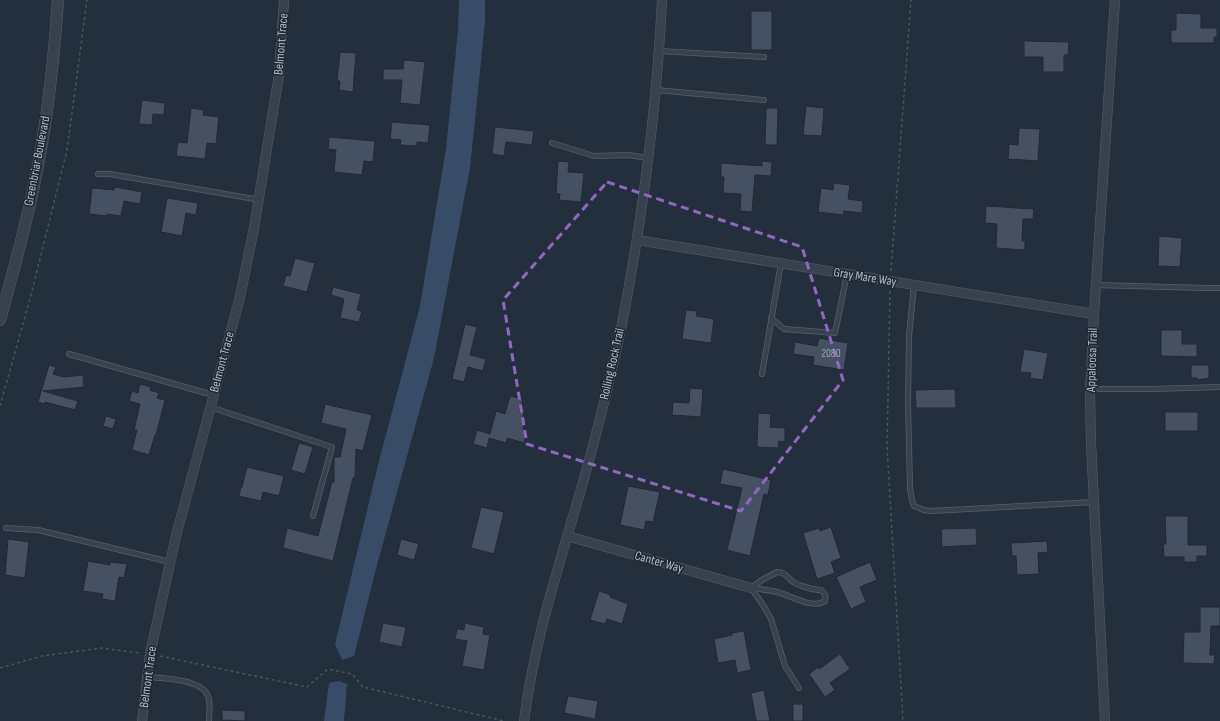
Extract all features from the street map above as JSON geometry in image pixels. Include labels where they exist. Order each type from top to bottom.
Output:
[{"type":"street","name":"Greenbriar Boulevard","points":[[0,320],[13,274],[36,176],[49,100],[58,0]]},
{"type":"street","name":"Belmont Trace","points":[[142,721],[150,654],[170,562],[185,499],[240,297],[260,200],[279,75],[284,0]]},
{"type":"street","name":"Rolling Rock Trail","points":[[524,721],[533,663],[543,621],[591,452],[625,310],[649,158],[656,90],[662,0]]},
{"type":"street","name":"Appaloosa Trail","points":[[1105,721],[1091,443],[1090,389],[1115,0]]},
{"type":"street","name":"Gray Mare Way","points":[[637,240],[1094,314]]},
{"type":"street","name":"Canter Way","points":[[567,536],[751,588]]},
{"type":"lane","points":[[659,51],[764,56]]},
{"type":"lane","points":[[656,90],[764,100]]},
{"type":"lane","points":[[552,143],[594,156],[628,155],[649,158]]},
{"type":"lane","points":[[98,174],[110,174],[260,200]]},
{"type":"lane","points":[[762,374],[781,263]]},
{"type":"lane","points":[[771,318],[784,329],[835,333],[847,274]]},
{"type":"lane","points":[[914,285],[909,336],[908,404],[910,487],[914,506],[932,511],[1094,502]]},
{"type":"lane","points":[[1096,285],[1220,288]]},
{"type":"lane","points":[[69,354],[213,395]]},
{"type":"lane","points":[[1090,389],[1220,387]]},
{"type":"lane","points":[[210,407],[332,447],[313,516]]},
{"type":"lane","points":[[6,528],[38,530],[170,562]]},
{"type":"lane","points":[[777,572],[781,572],[786,574],[794,583],[821,590],[826,596],[823,603],[809,603],[777,592],[751,588],[777,572]]},
{"type":"lane","points":[[751,588],[771,619],[785,666],[799,688]]},
{"type":"lane","points":[[147,677],[167,678],[199,686],[205,690],[210,703],[208,721]]},
{"type":"path","points":[[0,406],[31,294],[67,150],[87,0]]},
{"type":"path","points":[[903,721],[887,446],[890,281],[911,0]]},
{"type":"path","points":[[0,668],[42,656],[102,648],[150,654],[307,687],[328,669],[352,674],[363,687],[504,721]]},
{"type":"highlighted area","points":[[607,182],[802,247],[843,380],[741,511],[527,444],[503,300]]},
{"type":"water","points":[[459,0],[485,0],[485,22],[470,168],[434,358],[377,565],[354,656],[342,660],[335,644],[378,465],[420,306],[446,149],[458,31]]},
{"type":"water","points":[[339,681],[347,684],[344,721],[324,721],[329,683]]},
{"type":"building","points":[[751,11],[772,11],[772,50],[751,50]]},
{"type":"building","points":[[1176,13],[1201,14],[1201,28],[1217,28],[1217,37],[1214,37],[1214,43],[1171,43],[1171,30],[1176,30]]},
{"type":"building","points":[[1024,41],[1069,42],[1068,55],[1064,55],[1064,72],[1043,72],[1043,57],[1024,57]]},
{"type":"building","points":[[340,52],[356,53],[353,92],[339,90],[340,81],[337,81]]},
{"type":"building","points":[[404,60],[425,62],[420,105],[400,103],[402,80],[383,80],[383,69],[403,69]]},
{"type":"building","points":[[142,100],[165,103],[164,115],[153,114],[152,125],[139,124]]},
{"type":"building","points":[[806,106],[824,108],[822,136],[803,135]]},
{"type":"building","points":[[191,108],[204,110],[203,115],[219,117],[216,144],[207,143],[205,159],[176,156],[178,142],[187,143]]},
{"type":"building","points":[[766,108],[778,108],[777,145],[765,145]]},
{"type":"building","points":[[392,122],[430,125],[428,143],[417,142],[417,146],[400,145],[401,140],[390,139]]},
{"type":"building","points":[[495,127],[534,131],[532,145],[506,142],[504,156],[492,154]]},
{"type":"building","points":[[1019,128],[1040,129],[1038,161],[1008,159],[1009,144],[1018,145]]},
{"type":"building","points":[[329,137],[375,141],[373,162],[364,161],[362,175],[334,172],[336,150],[328,149]]},
{"type":"building","points":[[558,161],[569,162],[568,172],[584,173],[581,202],[559,200],[560,194],[556,194]]},
{"type":"building","points":[[762,161],[772,162],[771,176],[755,175],[752,212],[740,211],[741,194],[723,193],[724,177],[721,177],[721,163],[762,166]]},
{"type":"building","points":[[834,183],[850,185],[848,199],[863,201],[862,213],[844,211],[843,215],[818,212],[821,188],[833,190]]},
{"type":"building","points":[[115,187],[142,192],[140,204],[124,201],[121,216],[89,214],[92,188],[114,190]]},
{"type":"building","points":[[167,198],[198,203],[196,215],[186,213],[182,236],[161,232]]},
{"type":"building","points":[[986,206],[1034,209],[1033,219],[1023,219],[1022,241],[1025,241],[1025,250],[996,248],[997,224],[985,223]]},
{"type":"building","points":[[1159,236],[1182,238],[1180,267],[1158,266]]},
{"type":"building","points":[[295,258],[315,263],[307,292],[283,286],[286,275],[290,276]]},
{"type":"building","points":[[333,287],[361,294],[357,310],[362,311],[359,322],[340,318],[344,299],[331,295]]},
{"type":"building","points":[[686,310],[697,311],[696,316],[714,319],[711,343],[682,339]]},
{"type":"building","points":[[465,324],[477,327],[470,355],[486,359],[483,371],[468,367],[464,382],[452,379]]},
{"type":"building","points":[[1161,330],[1182,330],[1182,344],[1197,344],[1197,357],[1161,356]]},
{"type":"building","points":[[819,338],[848,343],[844,370],[813,365],[814,357],[793,354],[795,342],[817,346]]},
{"type":"building","points":[[1024,349],[1048,353],[1043,380],[1030,378],[1031,373],[1020,372]]},
{"type":"building","points":[[49,365],[56,367],[53,374],[64,377],[83,375],[84,387],[43,391],[78,401],[75,410],[45,402],[45,404],[38,402]]},
{"type":"building","points":[[1191,365],[1209,365],[1209,378],[1197,380],[1197,378],[1191,378]]},
{"type":"building","points":[[140,384],[151,387],[150,390],[159,393],[157,398],[165,400],[149,455],[132,450],[137,430],[134,430],[140,404],[129,401],[132,391],[138,393]]},
{"type":"building","points":[[690,388],[703,389],[701,417],[672,415],[673,402],[689,403]]},
{"type":"building","points":[[955,389],[956,408],[916,408],[915,390]]},
{"type":"building","points":[[510,396],[523,399],[520,411],[524,412],[522,422],[524,422],[523,429],[527,430],[524,443],[507,438],[506,443],[489,438],[487,448],[473,444],[477,430],[490,434],[496,411],[505,414]]},
{"type":"building","points":[[325,404],[372,415],[363,451],[356,449],[355,478],[353,478],[333,561],[283,548],[287,528],[318,536],[332,482],[334,482],[334,457],[340,457],[346,429],[321,423]]},
{"type":"building","points":[[1165,412],[1198,412],[1198,431],[1165,431]]},
{"type":"building","points":[[758,413],[771,414],[770,427],[785,428],[785,442],[779,441],[778,448],[757,447]]},
{"type":"building","points":[[106,416],[116,419],[113,429],[103,426]]},
{"type":"building","points":[[299,443],[313,447],[305,474],[291,470]]},
{"type":"building","points":[[247,467],[284,476],[279,496],[263,492],[261,501],[239,496]]},
{"type":"building","points":[[723,469],[771,480],[768,495],[764,494],[750,556],[727,550],[742,488],[720,484]]},
{"type":"building","points":[[628,486],[660,492],[653,522],[646,521],[644,530],[620,525]]},
{"type":"building","points":[[481,507],[504,512],[494,554],[471,548]]},
{"type":"building","points":[[1165,516],[1188,516],[1188,545],[1207,545],[1207,556],[1197,556],[1197,562],[1184,562],[1184,557],[1164,557],[1163,544],[1166,544]]},
{"type":"building","points":[[831,527],[841,558],[831,562],[835,573],[817,579],[803,533],[819,528],[820,531]]},
{"type":"building","points":[[976,528],[977,545],[942,547],[941,529]]},
{"type":"building","points":[[8,539],[29,542],[25,578],[5,575]]},
{"type":"building","points":[[401,539],[419,544],[414,560],[397,555]]},
{"type":"building","points":[[1047,541],[1048,552],[1038,553],[1039,574],[1017,575],[1016,556],[1012,556],[1011,543]]},
{"type":"building","points":[[88,561],[110,565],[110,562],[127,564],[124,578],[119,577],[115,601],[102,599],[103,594],[83,591]]},
{"type":"building","points":[[870,562],[877,580],[860,587],[866,602],[851,609],[836,577]]},
{"type":"building","points":[[599,591],[611,595],[610,597],[628,604],[622,624],[607,619],[605,624],[590,620]]},
{"type":"building","points":[[1200,607],[1220,607],[1220,626],[1211,626],[1210,655],[1215,655],[1214,664],[1183,663],[1184,632],[1200,632]]},
{"type":"building","points":[[383,623],[406,627],[402,647],[379,642]]},
{"type":"building","points":[[465,623],[484,627],[483,634],[490,635],[484,670],[462,666],[467,641],[455,639],[457,629],[464,630]]},
{"type":"building","points":[[744,631],[751,670],[737,673],[735,660],[718,663],[714,639]]},
{"type":"building","points":[[840,654],[850,669],[830,683],[835,690],[825,697],[809,674],[818,667],[819,669]]},
{"type":"building","points":[[764,690],[770,721],[756,721],[751,693]]},
{"type":"building","points":[[568,696],[598,701],[595,719],[564,713]]},
{"type":"building","points":[[793,704],[803,704],[803,721],[793,721]]},
{"type":"building","points":[[222,710],[245,711],[245,721],[222,720]]}]
